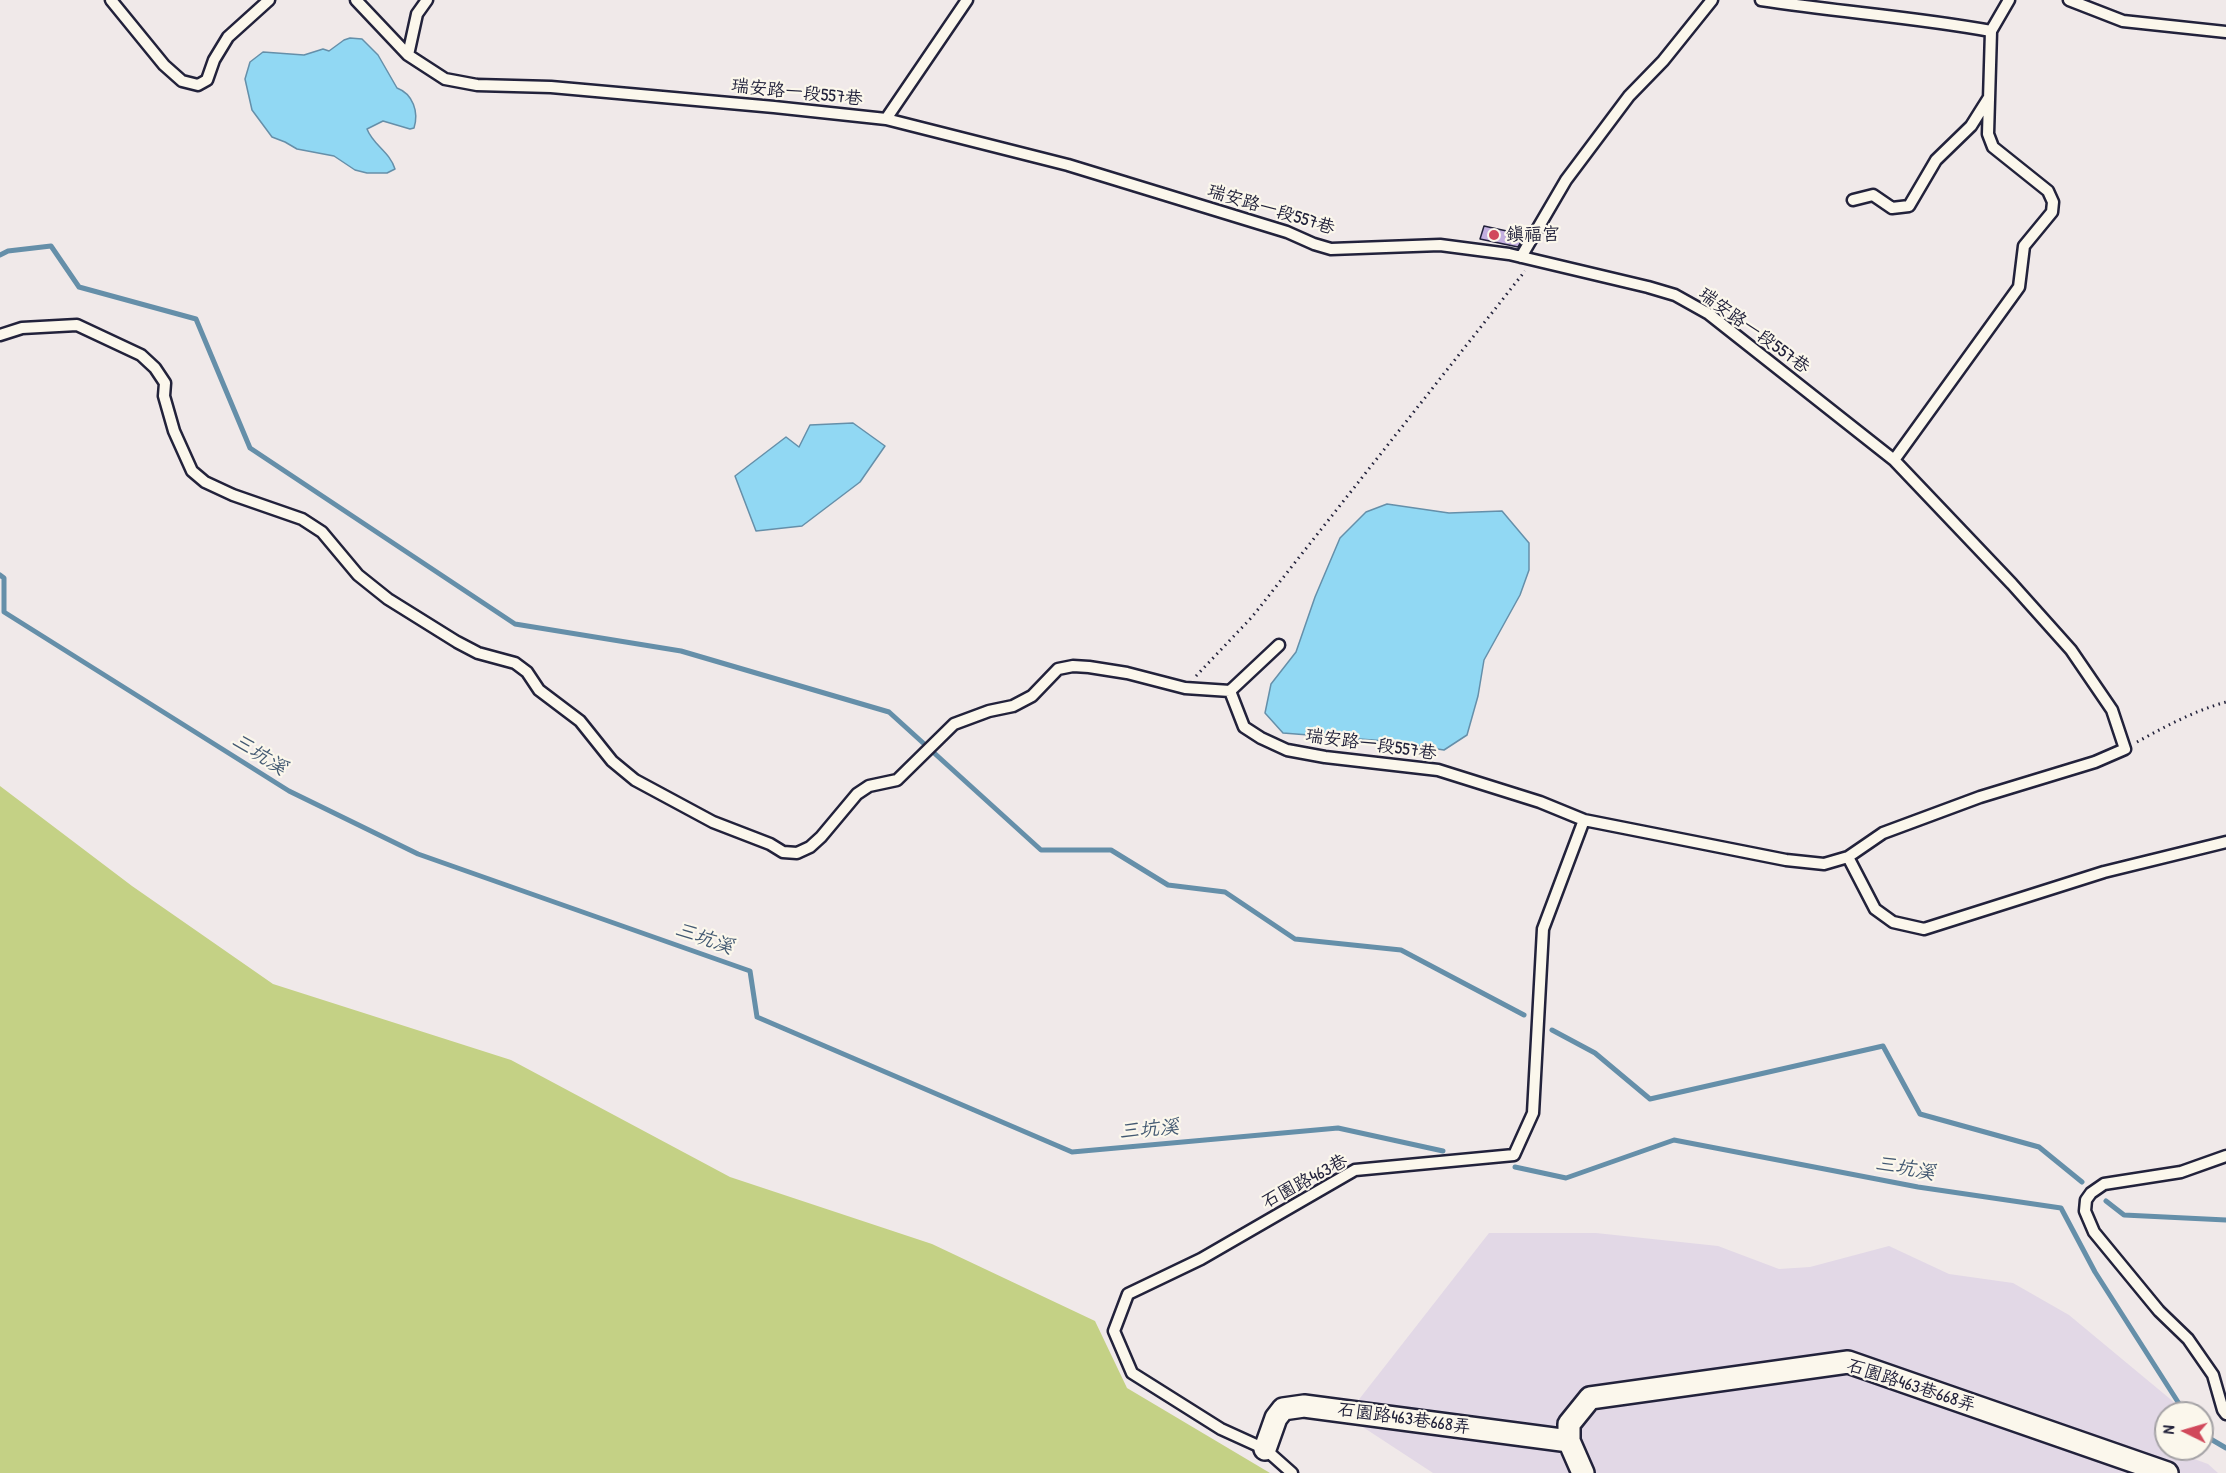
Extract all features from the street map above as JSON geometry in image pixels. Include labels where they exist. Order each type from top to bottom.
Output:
[{"type":"street","name":"石園路463巷668弄","points":[[1265,1449],[1276,1418],[1283,1409],[1304,1406],[1569,1441],[1569,1424],[1590,1398],[1848,1362],[2167,1473]]},
{"type":"street","points":[[1569,1441],[1582,1473]]},
{"type":"lane","points":[[111,0],[164,65],[182,81],[198,85],[207,80],[214,60],[228,36],[269,0]]},
{"type":"lane","name":"瑞安路一段557巷","points":[[356,0],[408,55],[445,79],[477,85],[551,87],[886,119],[1068,165],[1287,232],[1331,249],[1440,244],[1521,257],[1676,295],[1709,314],[1894,460],[2012,584],[2071,650],[2112,710],[2125,749]]},
{"type":"lane","points":[[408,55],[417,14],[427,0]]},
{"type":"lane","points":[[886,119],[966,0]]},
{"type":"lane","points":[[1521,257],[1566,180],[1629,96],[1663,62],[1712,0]]},
{"type":"lane","points":[[1761,0],[1941,22],[1991,31]]},
{"type":"lane","points":[[1894,460],[2019,287],[2024,246],[2052,212],[2053,202],[2048,191],[1993,147],[1988,134],[1991,31],[2009,0]]},
{"type":"lane","points":[[2069,0],[2123,21],[2226,32]]},
{"type":"lane","points":[[1853,200],[1873,195],[1892,207],[1909,206],[1936,160],[1971,126],[1988,98]]},
{"type":"lane","points":[[0,335],[22,328],[76,325],[141,355],[155,368],[165,383],[165,396],[174,431],[192,471],[199,477],[233,495],[302,519],[322,532],[358,575],[388,599],[457,642],[478,653],[515,663],[527,672],[538,690],[580,721],[612,761],[635,780],[713,822],[770,844],[783,852],[797,853],[810,847],[857,794],[869,786],[897,780],[954,724],[988,711],[1013,706],[1032,696],[1058,669],[1073,666],[1098,668],[1127,672],[1185,688],[1230,691],[1279,645]]},
{"type":"lane","name":"瑞安路一段557巷","points":[[1230,691],[1244,727],[1287,750],[1325,757],[1438,770],[1540,802],[1584,820],[1786,860],[1824,864],[1848,857]]},
{"type":"lane","points":[[2125,749],[2095,762],[1980,797],[1882,833],[1848,857],[1875,909],[1893,922],[1923,929],[2104,872],[2226,842]]},
{"type":"lane","name":"石園路463巷","points":[[1292,1473],[1265,1449],[1221,1429],[1132,1373],[1114,1331],[1128,1294],[1200,1259],[1355,1170],[1514,1155],[1533,1113],[1544,929],[1584,820]]},
{"type":"lane","points":[[2226,1156],[2181,1172],[2104,1184],[2091,1193],[2086,1200],[2085,1211],[2094,1232],[2159,1311],[2188,1339],[2213,1375],[2226,1414]]},
{"type":"path","points":[[1185,688],[1252,617],[1534,260]]},
{"type":"path","points":[[2125,749],[2174,721],[2226,702]]},
{"type":"shaded area","points":[[1489,1233],[1596,1233],[1718,1246],[1779,1269],[1810,1267],[1889,1246],[1949,1274],[2013,1283],[2069,1315],[2173,1401],[2154,1401],[2154,1461],[2200,1461],[2208,1464],[2218,1473],[1433,1473],[1346,1416]]},
{"type":"green space","points":[[0,786],[132,886],[273,984],[511,1060],[730,1177],[932,1244],[1095,1321],[1127,1388],[1270,1473],[0,1473]]},
{"type":"water","points":[[350,38],[362,39],[378,55],[397,88],[411,99],[415,110],[414,128],[410,129],[383,121],[367,129],[373,140],[393,163],[395,169],[387,173],[367,173],[355,170],[334,156],[297,149],[272,137],[252,110],[245,79],[250,62],[263,52],[304,55],[323,49],[329,51]]},
{"type":"water","points":[[853,423],[885,446],[860,482],[802,526],[756,531],[735,476],[786,437],[799,447],[810,425]]},
{"type":"water","points":[[1387,504],[1449,513],[1502,511],[1529,543],[1529,570],[1520,595],[1484,660],[1478,696],[1467,735],[1444,750],[1385,741],[1283,733],[1265,713],[1271,684],[1296,652],[1315,597],[1340,538],[1366,512]]},
{"type":"building","points":[[1484,226],[1525,235],[1518,247],[1480,239]]},
{"type":"waterway","points":[[0,255],[8,251],[51,246],[79,287],[196,319],[250,448],[515,624],[681,651],[889,712],[1041,850],[1111,850],[1168,885],[1225,892],[1295,939],[1401,950],[1524,1015]]},
{"type":"waterway","name":"三坑溪","points":[[0,575],[4,578],[4,612],[289,791],[418,854],[750,971],[757,1017],[1072,1152],[1338,1128],[1443,1151]]},
{"type":"waterway","points":[[1552,1030],[1595,1053],[1650,1099],[1883,1046],[1920,1114],[2039,1147],[2082,1182]]},
{"type":"waterway","name":"三坑溪","points":[[1515,1167],[1566,1178],[1674,1140],[1918,1187],[2061,1208],[2095,1272],[2177,1401]]},
{"type":"waterway","points":[[2106,1201],[2124,1215],[2226,1220]]},
{"type":"waterway","name":"三坑溪","points":[[2214,1441],[2226,1448]]},
{"type":"place","name":"鎮福宮","points":[[1494,235]]}]
